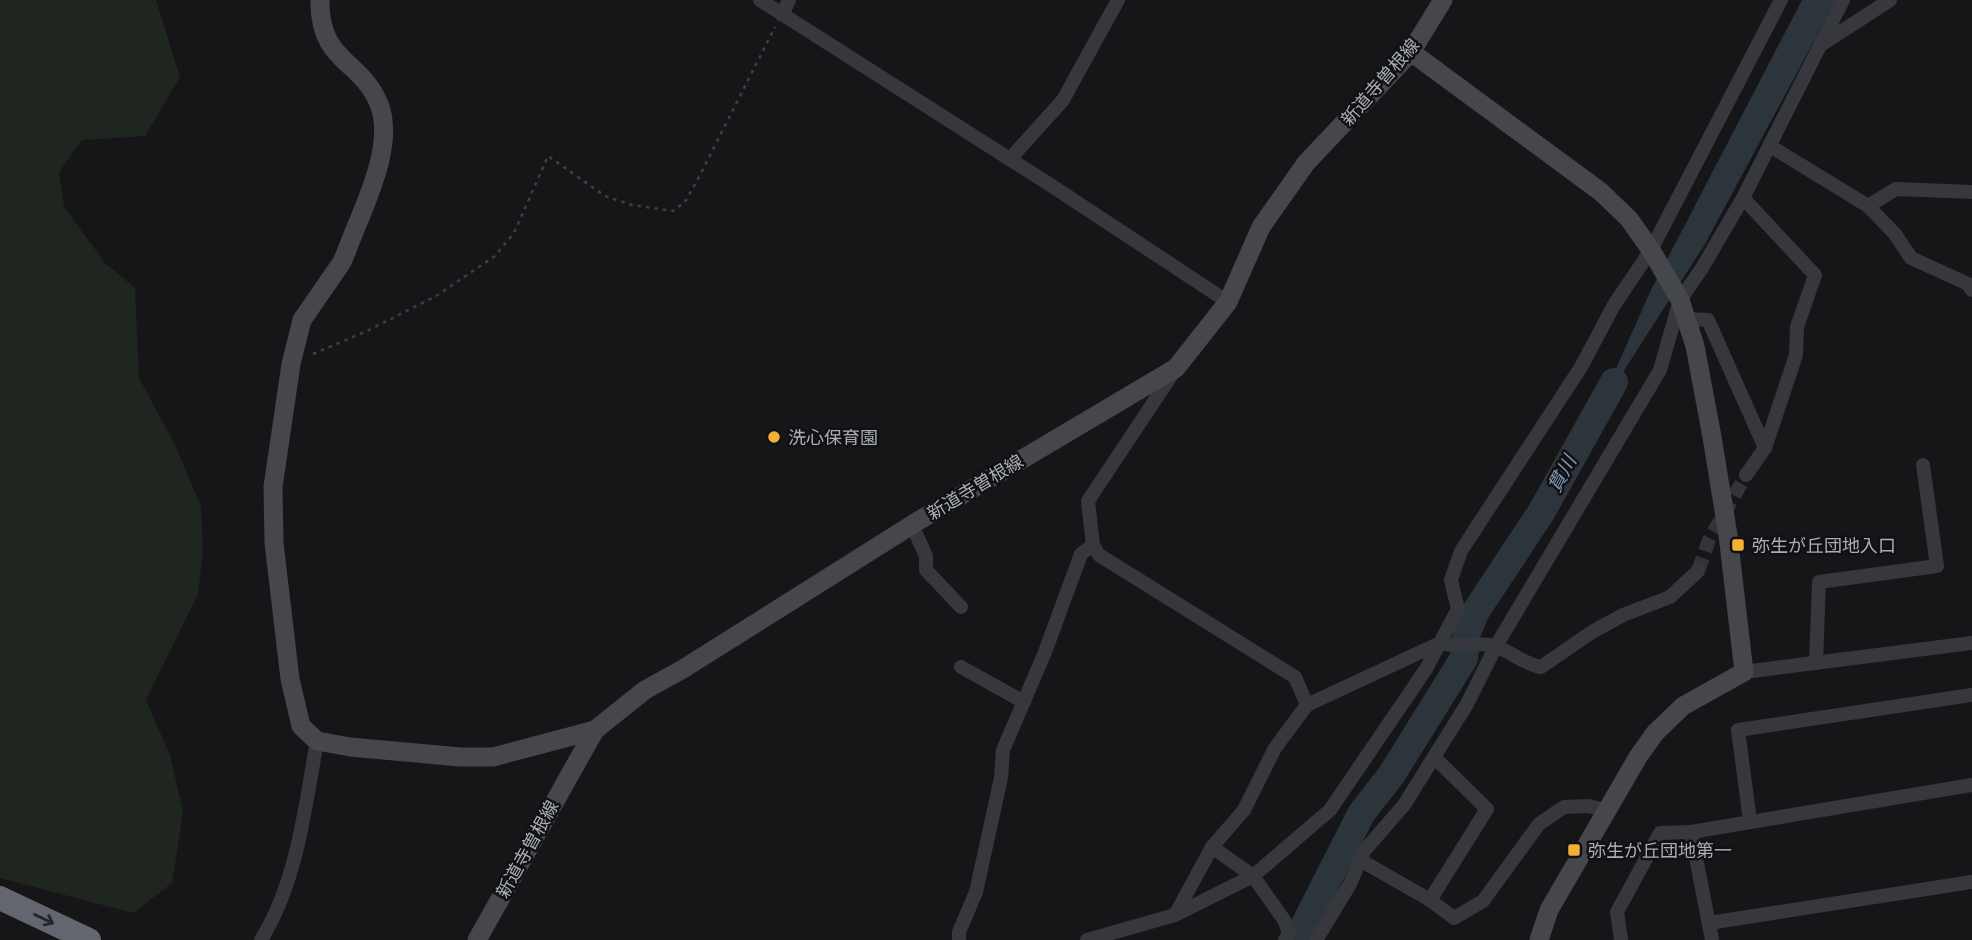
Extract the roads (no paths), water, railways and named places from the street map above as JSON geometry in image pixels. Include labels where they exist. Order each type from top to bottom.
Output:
[{"type":"highway","points":[[0,898],[89,940]]},
{"type":"street","points":[[320,0],[321,21],[326,37],[336,53],[367,84],[380,105],[383,147],[347,250],[302,320],[291,364],[273,487],[274,543],[290,679],[301,726],[317,741],[350,747],[460,757],[493,757],[594,730]]},
{"type":"street","points":[[760,0],[1228,302]]},
{"type":"street","points":[[782,15],[789,0]]},
{"type":"street","points":[[1010,159],[1063,100],[1118,0]]},
{"type":"street","name":"新道寺曽根線","points":[[477,940],[594,730],[645,690],[683,669],[912,525],[1176,368],[1228,302],[1261,227],[1306,163],[1411,52],[1443,0]]},
{"type":"street","points":[[1087,940],[1175,915],[1254,878],[1330,810],[1445,644],[1458,609],[1451,580],[1461,551],[1581,367],[1614,305],[1651,250],[1781,0]]},
{"type":"street","points":[[1316,940],[1350,884],[1364,851],[1404,805],[1467,704],[1492,646],[1660,370],[1702,268],[1743,198],[1843,0]]},
{"type":"street","points":[[1821,44],[1890,0]]},
{"type":"street","points":[[1411,52],[1601,192],[1629,219],[1651,250],[1683,310],[1695,346],[1728,535],[1744,672]]},
{"type":"street","points":[[1770,146],[1868,206],[1895,234],[1911,258],[1968,284],[1972,290]]},
{"type":"street","points":[[1868,206],[1896,189],[1972,192]]},
{"type":"street","points":[[1743,198],[1815,275],[1797,327],[1796,355],[1765,448],[1746,475]]},
{"type":"street","points":[[1683,310],[1708,320],[1765,448]]},
{"type":"street","points":[[1176,368],[1088,500],[1093,545],[1099,555],[1295,677],[1307,705]]},
{"type":"street","points":[[1816,663],[1819,582],[1937,566],[1923,465]]},
{"type":"street","points":[[912,525],[926,556],[926,570],[961,607]]},
{"type":"street","points":[[959,940],[959,932],[976,892],[1001,778],[1003,750],[1082,554],[1093,545]]},
{"type":"street","points":[[1175,915],[1212,847],[1244,810],[1275,748],[1307,705],[1445,644],[1492,646],[1530,665],[1541,667],[1592,632],[1623,615],[1670,597],[1698,571]]},
{"type":"street","points":[[1539,940],[1549,910],[1638,757],[1655,733],[1683,706],[1744,672],[1972,643]]},
{"type":"street","points":[[961,667],[1024,702]]},
{"type":"street","points":[[1749,821],[1738,730],[1972,695]]},
{"type":"street","points":[[261,940],[275,917],[287,880],[308,802],[317,741]]},
{"type":"street","points":[[1430,900],[1488,809],[1434,757]]},
{"type":"street","points":[[1621,940],[1617,912],[1660,833],[1691,832],[1972,785]]},
{"type":"street","points":[[1360,860],[1430,900],[1454,918],[1483,901],[1539,824],[1564,807],[1590,806],[1607,811]]},
{"type":"street","points":[[1691,832],[1712,940]]},
{"type":"street","points":[[1212,847],[1254,878],[1284,919],[1289,932],[1285,940]]},
{"type":"street","points":[[1709,923],[1972,882]]},
{"type":"waterway","name":"貫川","points":[[1297,940],[1361,814],[1392,774],[1464,658],[1467,632],[1476,611],[1542,511],[1614,382]]},
{"type":"tunnel","points":[[1698,571],[1709,540],[1746,475]]},
{"type":"place","name":"洗心保育園","points":[[774,437]]},
{"type":"place","name":"弥生が丘団地入口","points":[[1738,545]]},
{"type":"place","name":"弥生が丘団地第一","points":[[1574,850]]}]
